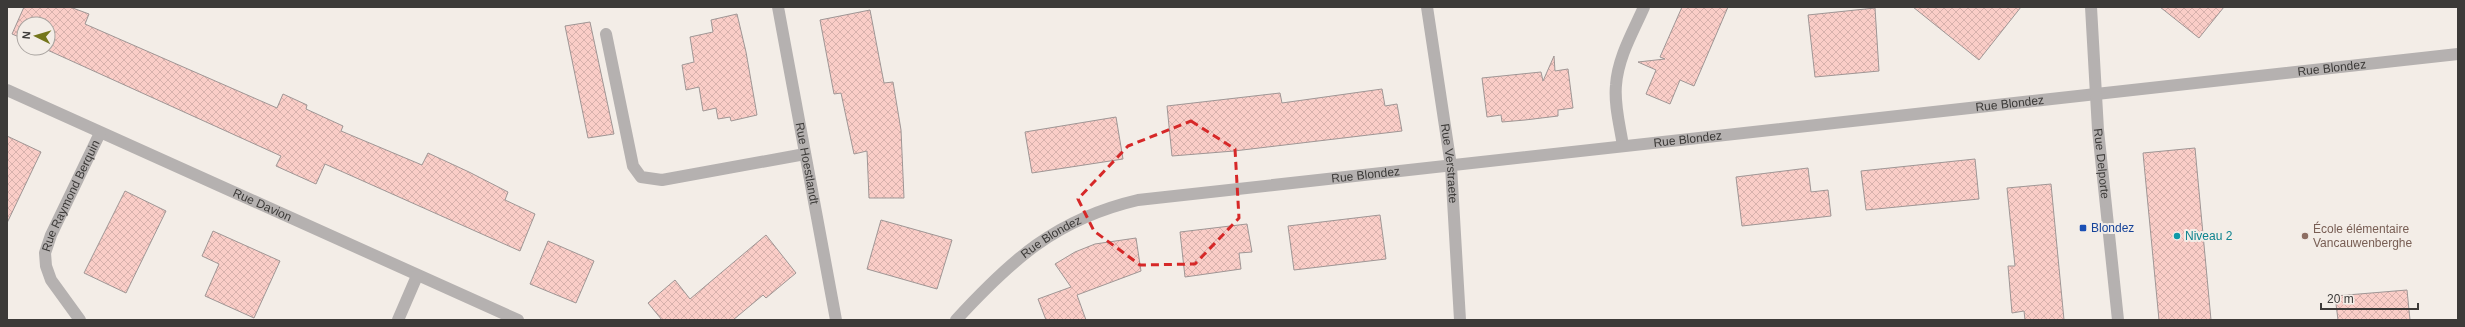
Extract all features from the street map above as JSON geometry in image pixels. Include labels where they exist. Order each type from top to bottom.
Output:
[{"type":"street","name":"Rue Hoestlandt","points":[[778,7],[836,320]]},
{"type":"street","name":"Rue Verstraete","points":[[1427,7],[1451,166],[1460,320]]},
{"type":"street","points":[[1623,146],[1616,97],[1617,74],[1620,63],[1644,7]]},
{"type":"street","name":"Rue Delporte","points":[[2091,7],[2099,136],[2118,320]]},
{"type":"street","points":[[606,34],[633,166],[641,177],[662,180],[805,154]]},
{"type":"street","name":"Rue Blondez","points":[[956,320],[1008,267],[1036,244],[1072,223],[1124,203],[1156,197],[1451,166],[2096,93],[2458,54]]},
{"type":"street","name":"Rue Davion","points":[[7,90],[417,276],[518,320]]},
{"type":"street","name":"Rue Raymond Berquin","points":[[80,320],[51,280],[46,266],[45,253],[51,235],[100,133]]},
{"type":"street","points":[[398,320],[417,276]]},
{"type":"highlighted area","points":[[1191,121],[1235,149],[1239,218],[1195,264],[1140,265],[1094,231],[1078,199],[1128,146]]},
{"type":"building","points":[[24,7],[70,7],[89,14],[85,24],[277,108],[283,94],[307,105],[306,109],[343,126],[341,131],[422,165],[428,153],[469,172],[508,192],[505,200],[535,214],[520,251],[325,164],[316,184],[276,166],[281,156],[56,54],[56,16],[20,16]]},
{"type":"building","points":[[1682,7],[1728,7],[1694,86],[1680,80],[1670,104],[1646,94],[1656,70],[1638,62],[1665,59],[1660,57]]},
{"type":"building","points":[[1913,7],[2021,7],[1979,60]]},
{"type":"building","points":[[2160,7],[2224,7],[2199,38]]},
{"type":"building","points":[[1875,8],[1879,71],[1815,77],[1808,15]]},
{"type":"building","points":[[870,10],[884,83],[893,82],[901,130],[904,198],[869,198],[867,151],[854,154],[841,93],[834,94],[820,20]]},
{"type":"building","points":[[737,14],[746,52],[757,115],[731,121],[730,117],[718,119],[716,108],[703,111],[699,87],[686,90],[682,65],[694,62],[690,37],[713,32],[711,20]]},
{"type":"building","points":[[590,22],[614,134],[588,138],[565,26]]},
{"type":"building","points":[[16,25],[16,36],[12,34]]},
{"type":"building","points":[[1554,56],[1555,71],[1568,69],[1573,108],[1558,110],[1558,116],[1525,120],[1502,122],[1501,115],[1487,117],[1482,78],[1541,72],[1543,81]]},
{"type":"building","points":[[1382,89],[1385,106],[1397,104],[1402,131],[1234,151],[1172,156],[1167,106],[1280,93],[1282,103]]},
{"type":"building","points":[[1116,117],[1123,159],[1032,173],[1025,132]]},
{"type":"building","points":[[7,136],[41,152],[7,223]]},
{"type":"building","name":"Niveau 2","points":[[2195,148],[2211,320],[2159,320],[2143,153]]},
{"type":"building","points":[[1975,159],[1979,199],[1866,210],[1861,171]]},
{"type":"building","points":[[1808,168],[1811,192],[1828,190],[1831,216],[1742,226],[1736,177]]},
{"type":"building","points":[[2051,184],[2064,320],[2025,320],[2024,311],[2012,313],[2008,266],[2015,266],[2007,188]]},
{"type":"building","points":[[125,191],[166,211],[126,293],[84,273]]},
{"type":"building","points":[[1380,215],[1386,259],[1294,270],[1288,226]]},
{"type":"building","points":[[881,220],[952,240],[937,289],[867,269]]},
{"type":"building","points":[[1247,224],[1252,252],[1239,253],[1241,269],[1185,277],[1180,232]]},
{"type":"building","points":[[213,231],[280,261],[254,318],[205,296],[219,264],[202,256]]},
{"type":"building","points":[[766,235],[796,273],[766,298],[763,295],[733,320],[662,320],[648,303],[675,280],[690,299]]},
{"type":"building","points":[[1136,238],[1141,271],[1077,295],[1086,320],[1046,320],[1038,299],[1071,287],[1055,264],[1075,252],[1095,244]]},
{"type":"building","points":[[548,241],[594,261],[576,303],[530,284]]},
{"type":"building","points":[[2407,290],[2410,320],[2338,320],[2335,296]]},
{"type":"place","name":"Blondez","points":[[2083,228]]},
{"type":"place","name":"Niveau 2","points":[[2177,236]]},
{"type":"place","name":"École élémentaire Vancauwenberghe","points":[[2305,236]]}]
